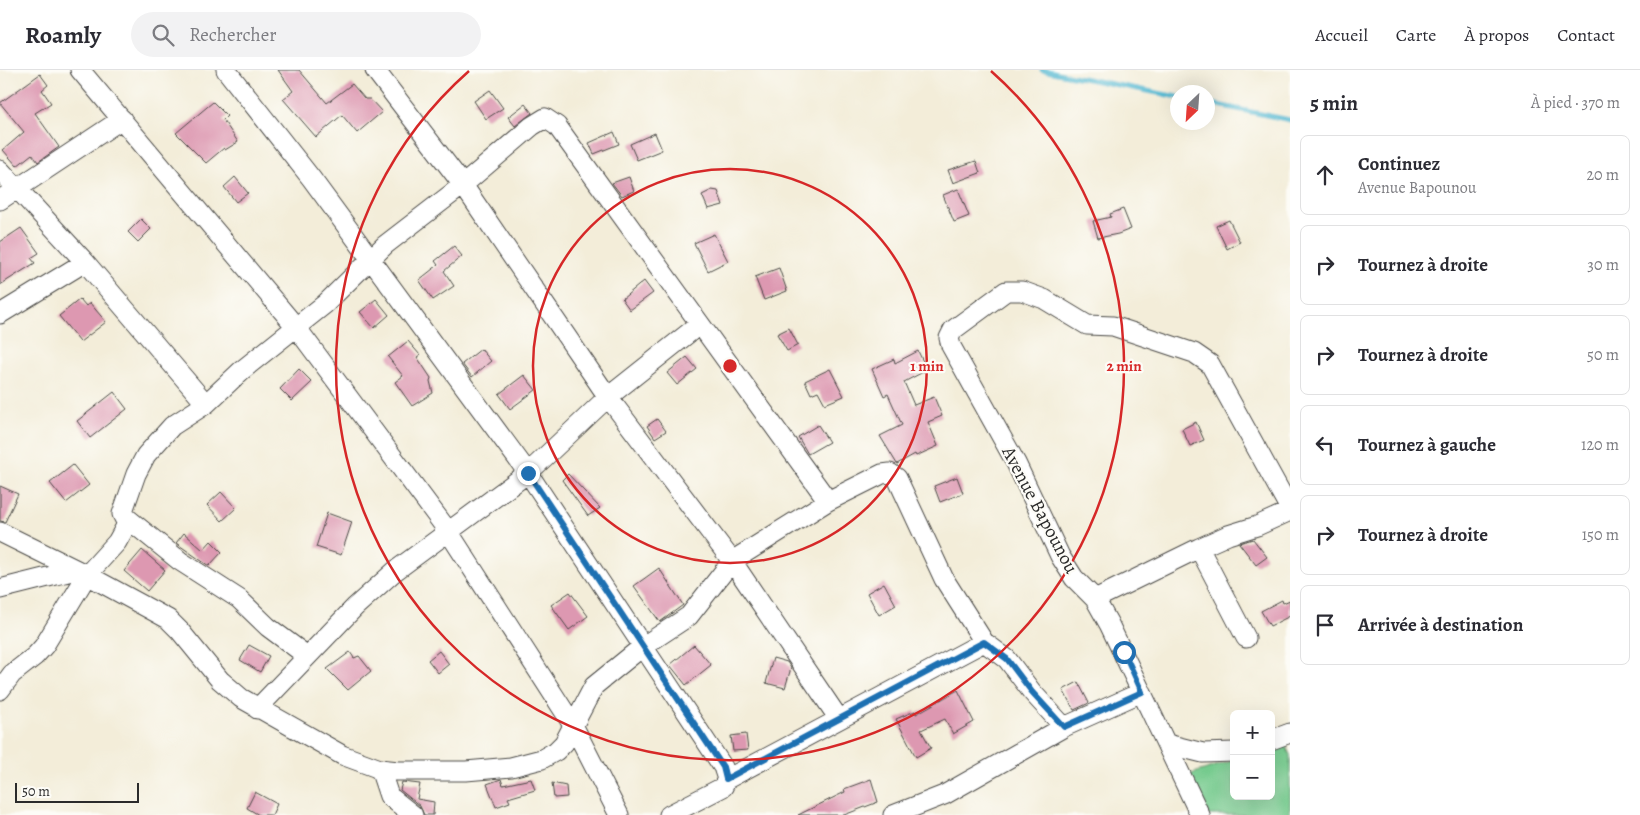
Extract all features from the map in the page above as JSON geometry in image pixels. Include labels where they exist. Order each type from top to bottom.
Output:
[{"type":"street","points":[[80,70],[296,327],[448,531],[572,726],[619,815]]},
{"type":"street","points":[[226,70],[311,178],[528,473],[723,767],[726,779],[723,787],[669,815]]},
{"type":"street","points":[[375,70],[463,185],[608,397],[732,562],[839,719]]},
{"type":"street","points":[[0,200],[20,189],[122,119]]},
{"type":"street","points":[[0,690],[12,674],[44,646],[81,572],[117,542],[127,524],[122,514],[136,474],[146,455],[172,426],[206,404],[240,371],[325,304],[385,245],[463,185],[540,120],[550,119],[558,126],[828,501]]},
{"type":"street","points":[[0,170],[20,189],[85,262],[206,404]]},
{"type":"street","points":[[0,314],[85,262]]},
{"type":"street","name":"Avenue Bapounou","points":[[1200,815],[1120,645],[1095,599],[1074,578],[1056,549],[1016,463],[951,346],[949,338],[953,330],[1006,291],[1022,291],[1044,299],[1087,325],[1113,326],[1194,353],[1210,364],[1290,510]]},
{"type":"street","points":[[257,709],[355,607],[395,571],[528,473],[608,397],[700,324]]},
{"type":"street","points":[[0,532],[81,572],[168,619],[220,680],[257,709],[342,755],[380,769],[466,772],[511,767],[542,759],[556,752],[564,744],[594,686],[642,647],[689,616],[732,562],[828,501],[882,474],[890,474],[897,478],[944,579],[984,642],[1007,659],[1032,692],[1064,727]]},
{"type":"street","points":[[1095,599],[1199,548],[1228,535],[1257,526],[1290,510]]},
{"type":"street","points":[[122,514],[180,561],[239,599],[268,627],[307,656]]},
{"type":"street","points":[[1199,548],[1246,638]]},
{"type":"street","points":[[0,589],[81,572]]},
{"type":"street","points":[[726,779],[984,642]]},
{"type":"street","points":[[893,815],[944,795],[1064,727],[1142,692]]},
{"type":"street","points":[[1167,744],[1204,752],[1230,752]]},
{"type":"street","points":[[380,769],[389,796],[413,815]]},
{"type":"green space","points":[[1285,744],[1290,755],[1290,815],[1208,815],[1188,775],[1230,761],[1230,800],[1275,800],[1275,747]]},
{"type":"building","points":[[278,70],[299,70],[327,103],[352,84],[365,99],[370,99],[382,112],[357,133],[342,115],[316,137],[283,99],[293,91]]},
{"type":"building","points":[[40,74],[48,85],[42,90],[51,103],[35,113],[59,147],[38,162],[32,154],[17,166],[3,150],[24,132],[0,103]]},
{"type":"building","points":[[490,90],[503,108],[486,119],[474,101]]},
{"type":"building","points":[[213,102],[227,116],[223,120],[238,142],[225,150],[224,148],[206,163],[176,133]]},
{"type":"building","points":[[525,104],[532,113],[515,126],[508,117]]},
{"type":"building","points":[[614,132],[619,144],[594,154],[589,143]]},
{"type":"building","points":[[655,133],[662,150],[637,160],[630,144]]},
{"type":"building","points":[[976,161],[980,173],[953,183],[948,170]]},
{"type":"building","points":[[235,177],[248,193],[236,202],[224,187]]},
{"type":"building","points":[[629,177],[634,191],[622,196],[612,183]]},
{"type":"building","points":[[958,189],[969,216],[954,222],[943,195]]},
{"type":"building","points":[[712,190],[718,191],[723,205],[708,209],[702,195]]},
{"type":"building","points":[[1123,209],[1131,229],[1098,238],[1093,221],[1111,217],[1110,214]]},
{"type":"building","points":[[141,219],[151,229],[138,242],[128,232]]},
{"type":"building","points":[[1229,220],[1240,242],[1227,249],[1216,226]]},
{"type":"building","points":[[21,228],[39,253],[31,258],[35,263],[0,285],[0,242]]},
{"type":"building","points":[[714,234],[728,261],[708,271],[694,243]]},
{"type":"building","points":[[454,246],[462,256],[444,271],[454,286],[433,300],[419,280],[438,265],[435,261]]},
{"type":"building","points":[[779,268],[787,291],[764,300],[755,277]]},
{"type":"building","points":[[644,281],[653,293],[630,310],[622,299]]},
{"type":"building","points":[[80,299],[86,306],[90,303],[106,322],[80,342],[59,316]]},
{"type":"building","points":[[376,299],[389,315],[374,328],[360,312]]},
{"type":"building","points":[[789,328],[798,345],[787,351],[777,334]]},
{"type":"building","points":[[408,341],[420,355],[417,357],[431,378],[433,393],[412,406],[395,382],[403,376],[388,357]]},
{"type":"building","points":[[481,349],[491,361],[472,377],[462,364]]},
{"type":"building","points":[[918,351],[927,370],[904,382],[914,405],[934,397],[942,416],[928,422],[938,446],[916,456],[915,454],[897,464],[880,436],[902,425],[888,394],[884,396],[872,369],[894,359],[895,363]]},
{"type":"building","points":[[687,357],[697,369],[677,385],[667,373]]},
{"type":"building","points":[[299,369],[312,382],[292,401],[280,389]]},
{"type":"building","points":[[830,369],[844,396],[825,404],[818,391],[811,394],[805,381]]},
{"type":"building","points":[[524,375],[536,390],[510,409],[499,394]]},
{"type":"building","points":[[114,392],[127,409],[90,438],[77,421]]},
{"type":"building","points":[[657,419],[666,431],[655,438],[647,426]]},
{"type":"building","points":[[1196,422],[1204,440],[1190,446],[1182,429]]},
{"type":"building","points":[[818,425],[829,442],[808,454],[798,437]]},
{"type":"building","points":[[73,465],[89,485],[66,503],[50,483]]},
{"type":"building","points":[[568,474],[600,508],[588,516],[562,480]]},
{"type":"building","points":[[957,477],[963,493],[940,502],[934,486]]},
{"type":"building","points":[[0,486],[18,494],[5,522],[0,521]]},
{"type":"building","points":[[221,492],[236,508],[222,521],[207,505]]},
{"type":"building","points":[[327,513],[352,522],[341,555],[316,547]]},
{"type":"building","points":[[184,533],[203,550],[211,541],[222,552],[209,566],[176,543]]},
{"type":"building","points":[[1253,539],[1267,557],[1256,565],[1239,543]]},
{"type":"building","points":[[142,550],[165,570],[147,591],[124,571]]},
{"type":"building","points":[[659,568],[683,605],[660,622],[634,586]]},
{"type":"building","points":[[884,583],[896,605],[879,615],[867,593]]},
{"type":"building","points":[[570,592],[588,616],[569,630],[551,605]]},
{"type":"building","points":[[1282,600],[1283,603],[1290,600],[1290,616],[1270,626],[1261,611]]},
{"type":"building","points":[[249,645],[269,656],[260,672],[240,660]]},
{"type":"building","points":[[694,645],[711,665],[686,685],[670,665]]},
{"type":"building","points":[[439,651],[449,664],[438,673],[428,660]]},
{"type":"building","points":[[350,652],[354,658],[359,656],[371,671],[348,690],[327,669]]},
{"type":"building","points":[[773,658],[787,662],[791,668],[785,688],[766,683]]},
{"type":"building","points":[[1078,682],[1089,703],[1074,710],[1063,690]]},
{"type":"building","points":[[958,690],[974,722],[953,734],[945,719],[921,730],[931,748],[916,757],[896,719],[915,711],[916,714]]},
{"type":"building","points":[[746,734],[748,750],[733,751],[731,736]]},
{"type":"building","points":[[501,779],[503,785],[531,779],[535,790],[508,798],[510,802],[496,807],[487,784]]},
{"type":"building","points":[[871,779],[878,802],[844,815],[798,815],[845,792],[844,789]]},
{"type":"building","points":[[402,782],[420,784],[417,799],[434,802],[433,815],[424,815],[420,806],[400,790]]},
{"type":"building","points":[[552,783],[566,786],[567,797],[554,798]]},
{"type":"building","points":[[255,792],[277,804],[272,815],[259,815],[247,808]]},
{"type":"waterway","points":[[1042,70],[1170,95]]},
{"type":"waterway","points":[[1215,104],[1290,120]]},
{"type":"route","points":[[528,473],[723,767],[726,779],[984,642],[1007,659],[1032,692],[1064,727],[1142,692],[1124,652]]}]
